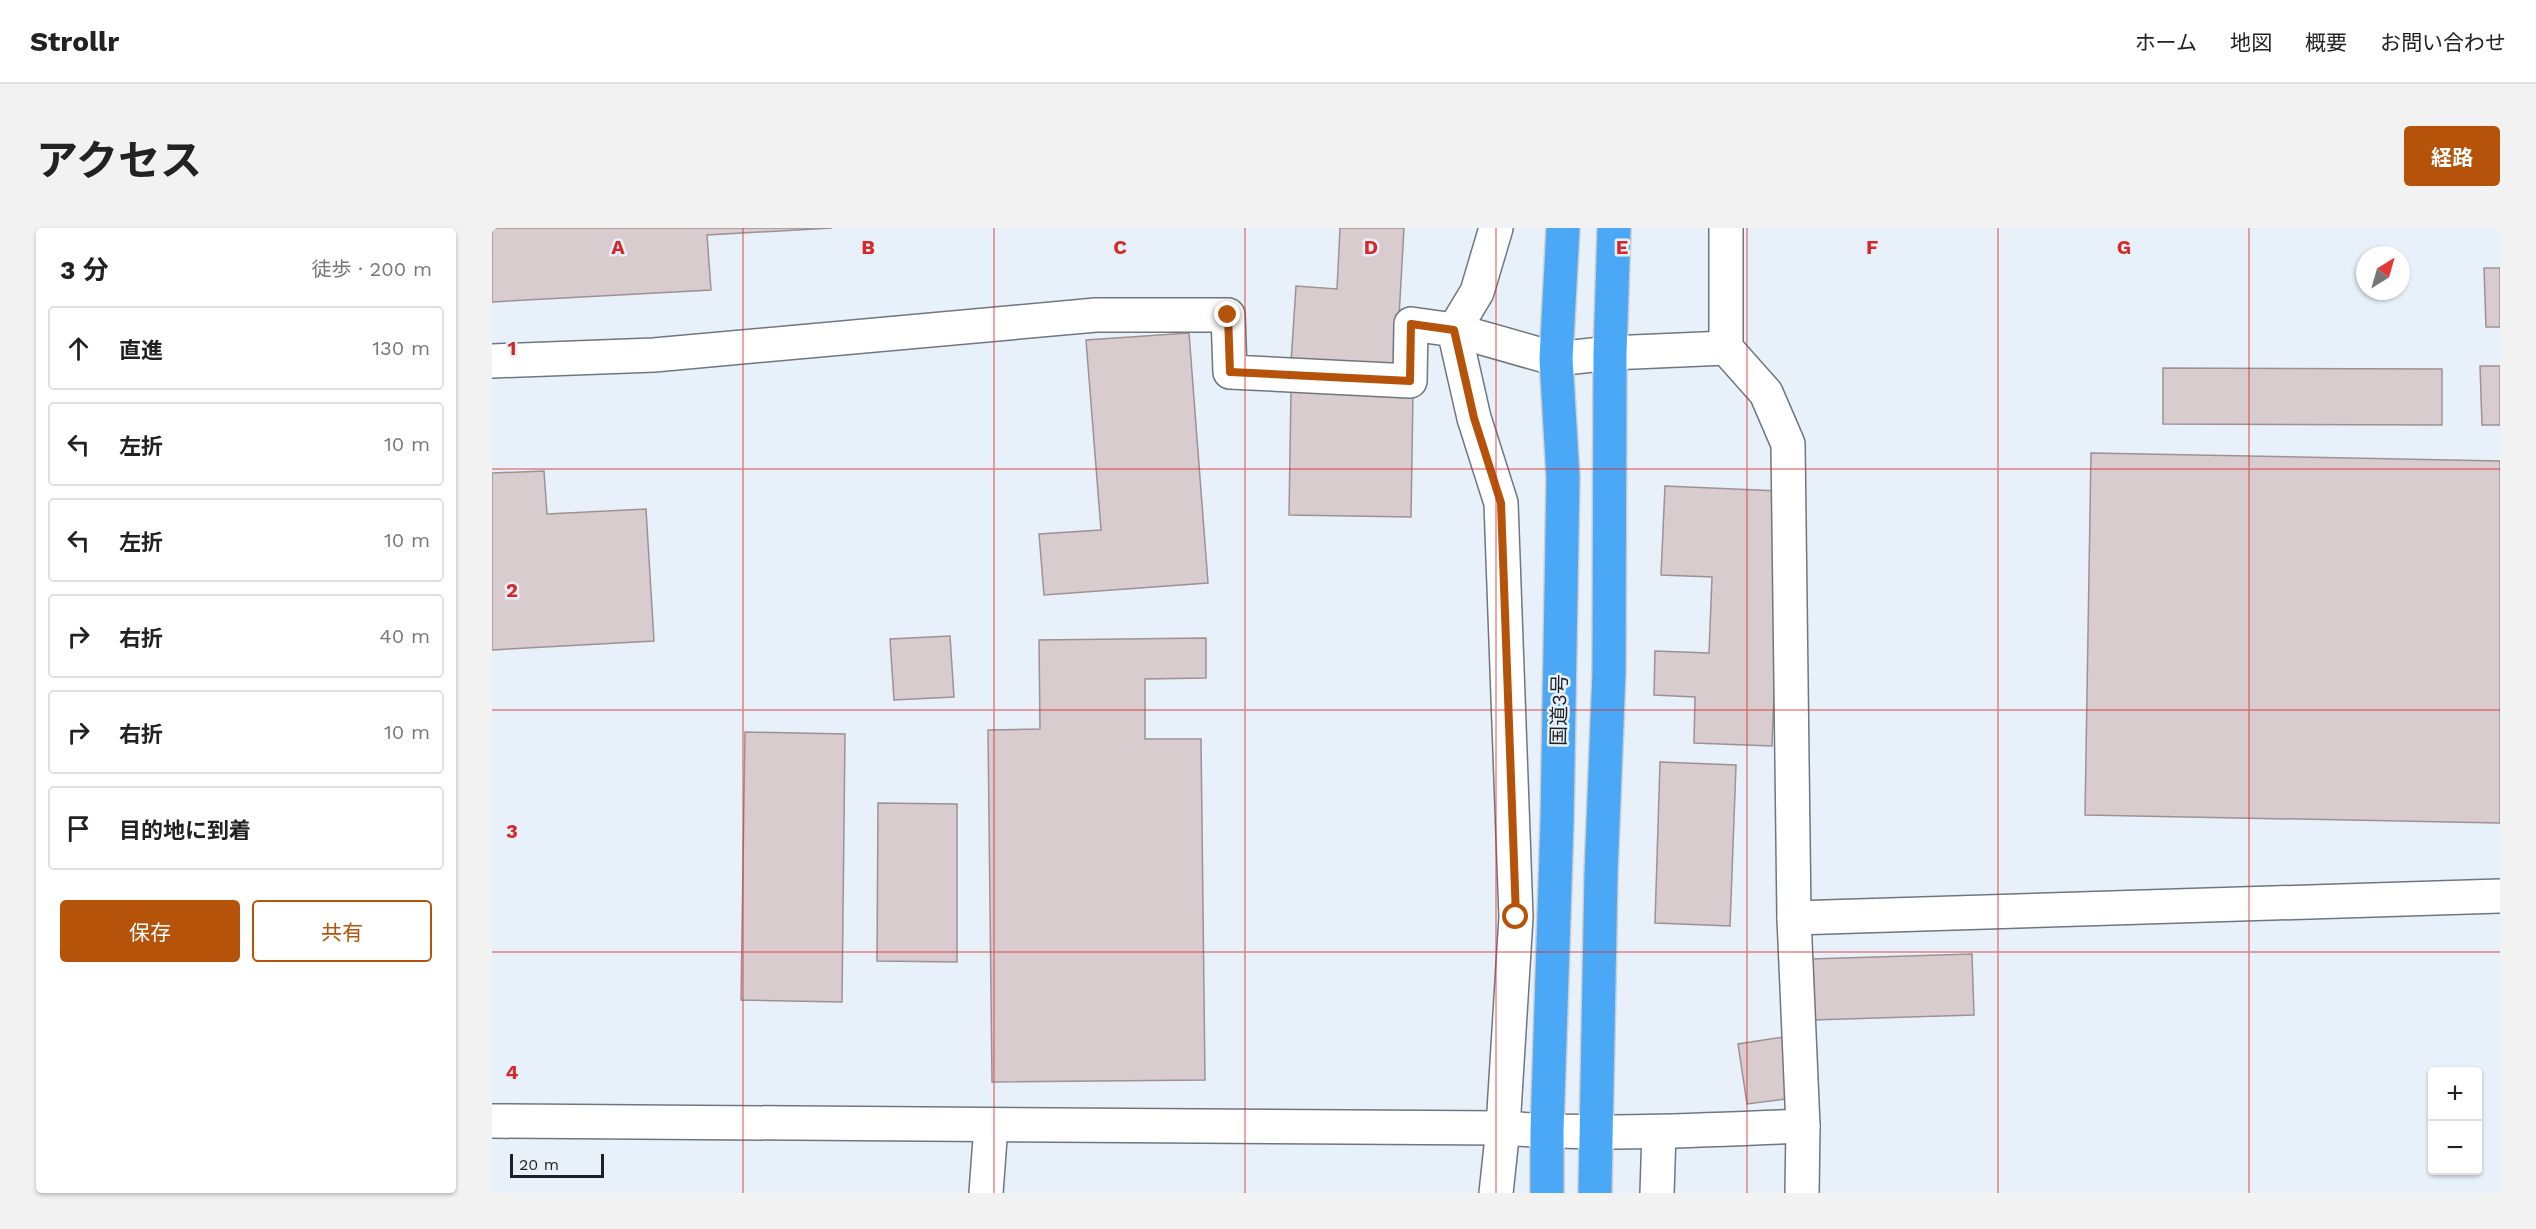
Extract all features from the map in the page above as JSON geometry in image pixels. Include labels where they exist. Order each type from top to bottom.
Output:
[{"type":"highway","name":"国道3号","points":[[1547,1193],[1546,1131],[1557,822],[1563,477],[1556,359],[1563,228]]},
{"type":"highway","points":[[1595,1193],[1601,874],[1608,672],[1610,353],[1614,228]]},
{"type":"street","points":[[1496,228],[1477,292],[1454,330],[1474,418],[1501,503],[1516,917],[1503,1128],[1496,1193]]},
{"type":"street","points":[[1726,228],[1726,348],[1766,393],[1788,444],[1794,918],[1803,1126],[1802,1193]]},
{"type":"street","points":[[492,361],[654,355],[1096,315],[1228,315],[1230,372],[1410,381],[1411,324],[1454,330],[1556,359],[1610,353],[1726,348]]},
{"type":"street","points":[[1794,918],[2500,896]]},
{"type":"street","points":[[492,1121],[1503,1128],[1546,1131],[1659,1132],[1803,1126]]},
{"type":"street","points":[[986,1193],[991,1125]]},
{"type":"street","points":[[1657,1193],[1659,1132]]},
{"type":"building","points":[[492,228],[832,228],[707,235],[711,290],[492,302]]},
{"type":"building","points":[[1340,228],[1404,228],[1396,370],[1291,363],[1296,286],[1337,289]]},
{"type":"building","points":[[2484,268],[2500,268],[2500,327],[2486,327]]},
{"type":"building","points":[[1189,333],[1208,583],[1044,595],[1039,534],[1101,530],[1086,340]]},
{"type":"building","points":[[2480,366],[2500,366],[2500,425],[2482,425]]},
{"type":"building","points":[[2163,368],[2442,369],[2442,425],[2163,424]]},
{"type":"building","points":[[1291,391],[1413,393],[1411,517],[1289,515]]},
{"type":"building","points":[[2091,453],[2500,461],[2500,823],[2085,815]]},
{"type":"building","points":[[544,471],[547,514],[646,509],[654,641],[492,650],[492,473]]},
{"type":"building","points":[[1665,486],[1782,491],[1772,746],[1694,743],[1695,697],[1654,695],[1655,651],[1709,653],[1712,577],[1661,575]]},
{"type":"building","points":[[950,636],[954,697],[894,700],[890,639]]},
{"type":"building","points":[[1206,638],[1206,678],[1145,679],[1145,739],[1201,739],[1205,1080],[992,1082],[988,730],[1040,729],[1039,640]]},
{"type":"building","points":[[745,732],[845,734],[842,1002],[741,1000]]},
{"type":"building","points":[[1660,762],[1736,765],[1730,926],[1655,923]]},
{"type":"building","points":[[878,803],[957,804],[957,962],[877,961]]},
{"type":"building","points":[[1972,954],[1974,1015],[1813,1020],[1811,959]]},
{"type":"building","points":[[1784,1037],[1793,1098],[1747,1104],[1738,1044]]},
{"type":"route","points":[[1228,315],[1230,372],[1410,381],[1411,324],[1454,330],[1474,418],[1501,503],[1516,917]]}]
